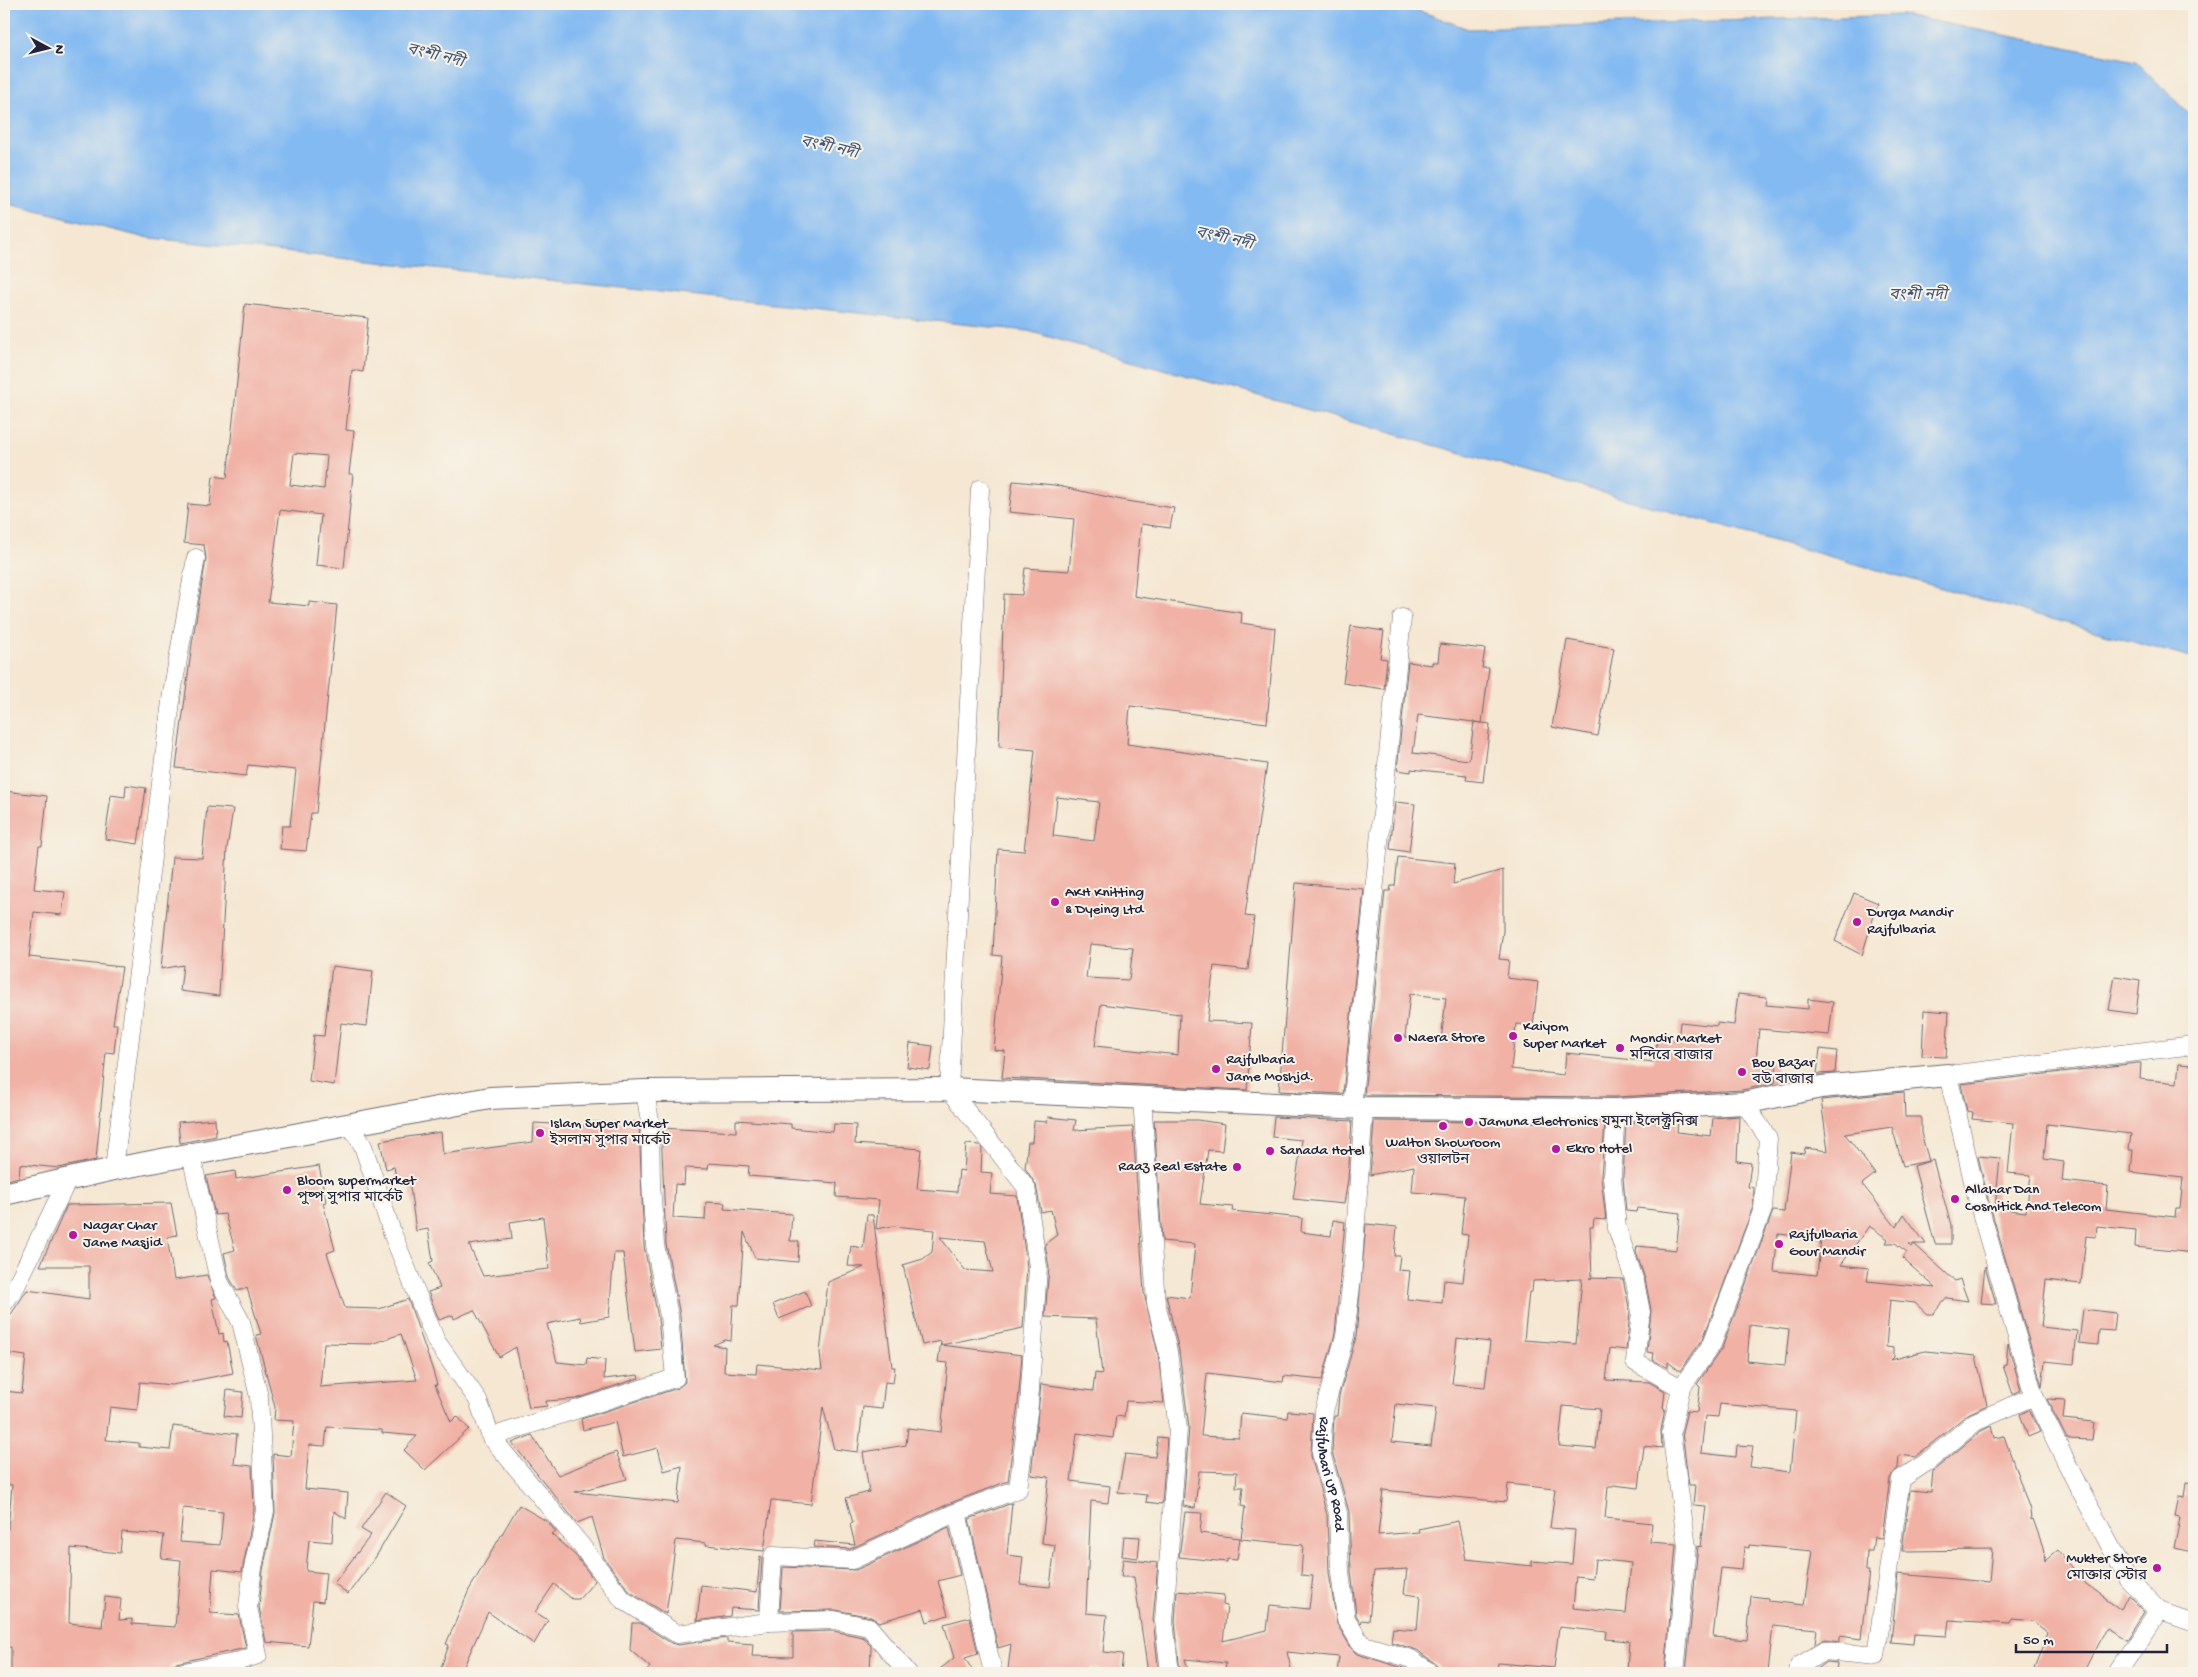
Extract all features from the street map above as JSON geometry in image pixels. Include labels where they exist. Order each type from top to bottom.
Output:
[{"type":"street","points":[[769,1622],[773,1556],[852,1560],[957,1512],[1018,1489],[1029,1405],[1038,1267],[1026,1186],[949,1089],[980,489]]},
{"type":"street","points":[[114,1169],[172,693],[196,558]]},
{"type":"street","name":"Rajfulbari UP Road","points":[[1402,618],[1358,1107],[1352,1278],[1345,1336],[1324,1411],[1321,1453],[1338,1513],[1340,1572],[1346,1619],[1361,1644],[1411,1659],[1431,1673]]},
{"type":"street","points":[[4,1194],[114,1169],[191,1156],[490,1098],[645,1091],[949,1089],[1358,1107],[1616,1110],[1744,1103],[1821,1087],[1948,1075],[2194,1045]]},
{"type":"street","points":[[1948,1075],[1978,1202],[2034,1396],[2077,1484],[2128,1579],[2159,1611],[2194,1623]]},
{"type":"street","points":[[491,1437],[675,1378],[669,1316],[655,1245],[650,1182],[650,1122],[645,1091]]},
{"type":"street","points":[[1142,1098],[1156,1303],[1168,1352],[1178,1429],[1164,1621],[1170,1673]]},
{"type":"street","points":[[1675,1673],[1686,1547],[1671,1432],[1681,1388],[1712,1344],[1763,1209],[1768,1138],[1744,1103]]},
{"type":"street","points":[[1616,1110],[1612,1177],[1617,1228],[1635,1282],[1641,1312],[1635,1362],[1681,1388]]},
{"type":"street","points":[[350,1124],[363,1146],[393,1235],[436,1341],[478,1400],[491,1437],[580,1544],[623,1600],[677,1634],[769,1622],[834,1620],[869,1627],[908,1673]]},
{"type":"street","points":[[178,1673],[233,1663],[258,1655],[248,1607],[252,1568],[265,1511],[259,1397],[241,1322],[219,1281],[191,1156]]},
{"type":"street","points":[[4,1303],[16,1286],[68,1179]]},
{"type":"street","points":[[1798,1673],[1799,1666],[1824,1651],[1876,1656],[1901,1478],[1927,1462],[1975,1422],[2034,1396]]},
{"type":"street","points":[[957,1512],[992,1673]]},
{"type":"street","points":[[2118,1673],[2159,1611]]},
{"type":"water","name":"বংশী নদী","points":[[4,4],[1401,4],[1468,29],[1903,15],[2136,61],[2194,119],[2194,659],[1028,331],[142,237],[4,203]]},
{"type":"building","points":[[245,304],[368,318],[363,372],[352,370],[346,430],[354,431],[349,474],[353,474],[344,568],[316,565],[321,515],[280,510],[268,602],[309,606],[309,602],[337,605],[316,813],[311,813],[306,851],[280,849],[282,826],[290,826],[296,770],[248,765],[246,776],[176,768],[192,644],[206,559],[204,545],[184,543],[188,504],[210,506],[213,476],[227,478]],"holes":[[[294,453],[327,456],[324,489],[290,485]]]},
{"type":"building","points":[[1013,481],[1054,485],[1126,501],[1174,508],[1170,528],[1141,524],[1134,596],[1242,613],[1241,623],[1275,628],[1267,723],[1130,706],[1127,744],[1267,764],[1245,916],[1254,917],[1248,970],[1214,966],[1207,1021],[1252,1023],[1247,1090],[1002,1078],[1005,1051],[994,1050],[1002,956],[993,955],[998,849],[1024,851],[1035,750],[999,747],[1004,594],[1022,595],[1025,568],[1069,571],[1074,519],[1009,512]],"holes":[[[1057,797],[1099,802],[1094,841],[1053,836]],[[1090,944],[1133,948],[1129,980],[1086,978]],[[1101,1004],[1180,1014],[1178,1055],[1095,1046]]]},
{"type":"building","points":[[1351,626],[1384,631],[1380,658],[1387,659],[1384,689],[1343,683]]},
{"type":"building","points":[[1567,640],[1614,648],[1598,736],[1552,727]]},
{"type":"building","points":[[1440,644],[1485,649],[1482,668],[1489,668],[1482,723],[1490,724],[1483,782],[1466,780],[1467,775],[1411,769],[1411,772],[1397,770],[1408,662],[1432,665],[1432,662],[1438,662]],"holes":[[[1418,715],[1474,722],[1469,760],[1413,753]]]},
{"type":"building","points":[[126,785],[146,788],[138,844],[105,839],[111,795],[125,797]]},
{"type":"building","points":[[4,791],[47,796],[42,846],[39,846],[34,889],[65,892],[62,915],[34,912],[29,957],[122,967],[113,1024],[117,1024],[114,1053],[106,1052],[96,1160],[59,1168],[20,1164],[19,1177],[4,1181]]},
{"type":"building","points":[[1395,802],[1415,804],[1409,852],[1390,849]]},
{"type":"building","points":[[207,807],[233,809],[227,848],[219,996],[180,991],[183,965],[161,969],[172,857],[202,858]]},
{"type":"building","points":[[1398,857],[1455,863],[1453,884],[1503,870],[1503,931],[1499,959],[1509,960],[1507,978],[1538,982],[1533,1026],[1516,1024],[1511,1069],[1564,1075],[1566,1053],[1654,1062],[1657,1039],[1678,1041],[1680,1022],[1717,1026],[1717,1023],[1734,1025],[1738,994],[1767,997],[1766,1005],[1808,1009],[1808,999],[1833,1002],[1829,1035],[1759,1029],[1756,1061],[1777,1063],[1775,1083],[1742,1090],[1616,1097],[1364,1095],[1385,891],[1390,891],[1391,886],[1395,886]],"holes":[[[1410,994],[1446,998],[1441,1041],[1405,1037]]]},
{"type":"building","points":[[1296,883],[1364,889],[1343,1094],[1279,1091]]},
{"type":"building","name":"Durga Mandir Rajfulbaria","points":[[1854,893],[1878,903],[1862,955],[1835,941]]},
{"type":"building","points":[[332,966],[373,971],[367,1026],[341,1023],[334,1085],[309,1081],[314,1035],[324,1036]]},
{"type":"building","points":[[2115,976],[2140,980],[2136,1014],[2109,1010]]},
{"type":"building","points":[[1924,1010],[1949,1012],[1946,1057],[1922,1056]]},
{"type":"building","points":[[910,1043],[933,1046],[930,1070],[907,1067]]},
{"type":"building","points":[[1820,1049],[1837,1051],[1835,1073],[1817,1074]]},
{"type":"building","points":[[2137,1063],[2141,1063],[2140,1079],[2177,1083],[2179,1064],[2194,1065],[2194,1253],[2135,1247],[2136,1230],[2097,1226],[2096,1237],[2086,1236],[2081,1284],[2046,1280],[2041,1327],[2077,1331],[2074,1364],[2045,1361],[2042,1386],[1988,1199],[1978,1156],[2000,1158],[1995,1208],[2026,1212],[2031,1175],[2008,1173],[2013,1123],[1972,1119],[1973,1112],[1967,1111],[1961,1084]],"holes":[[[2047,1124],[2131,1134],[2129,1150],[2133,1150],[2131,1172],[2183,1178],[2180,1209],[2176,1209],[2175,1217],[2106,1209],[2108,1186],[2062,1181],[2064,1162],[2044,1159]]]},
{"type":"building","points":[[1904,1092],[1905,1117],[1921,1117],[1921,1133],[1929,1161],[1903,1166],[1892,1127],[1845,1134],[1875,1174],[1862,1184],[1896,1227],[1904,1214],[1926,1244],[1914,1244],[1955,1281],[1960,1279],[1968,1301],[1947,1298],[1933,1314],[1927,1314],[1915,1303],[1890,1300],[1886,1347],[1894,1348],[1894,1357],[1891,1360],[1925,1351],[1976,1356],[1987,1405],[1968,1414],[1915,1457],[1899,1455],[1898,1468],[1890,1478],[1882,1538],[1874,1537],[1872,1551],[1867,1551],[1866,1571],[1869,1571],[1861,1639],[1840,1636],[1840,1642],[1824,1640],[1815,1644],[1817,1629],[1773,1625],[1768,1673],[1686,1673],[1698,1546],[1701,1547],[1706,1506],[1693,1505],[1695,1485],[1689,1485],[1682,1432],[1687,1411],[1697,1412],[1700,1387],[1697,1384],[1722,1348],[1773,1211],[1784,1212],[1791,1152],[1804,1154],[1805,1148],[1828,1151],[1821,1100]],"holes":[[[1869,1226],[1888,1239],[1886,1243],[1895,1243],[1907,1252],[1902,1258],[1936,1288],[1867,1281],[1869,1268],[1841,1265]],[[1778,1234],[1821,1238],[1817,1275],[1774,1271]],[[1750,1325],[1789,1330],[1785,1365],[1747,1361]],[[1720,1404],[1796,1411],[1790,1472],[1750,1467],[1753,1446],[1737,1445],[1736,1457],[1701,1453],[1705,1416],[1718,1417]],[[1749,1545],[1812,1551],[1804,1605],[1768,1601],[1768,1598],[1751,1596],[1747,1640],[1713,1637],[1721,1568],[1742,1570],[1744,1547],[1749,1548]]]},
{"type":"building","points":[[1739,1116],[1737,1161],[1751,1163],[1748,1187],[1754,1188],[1753,1207],[1703,1339],[1680,1371],[1668,1362],[1668,1368],[1653,1360],[1654,1353],[1647,1352],[1651,1310],[1645,1279],[1636,1252],[1637,1246],[1676,1250],[1680,1213],[1637,1208],[1636,1212],[1626,1211],[1623,1177],[1626,1123],[1678,1120],[1677,1132],[1711,1136],[1713,1118]]},
{"type":"building","points":[[1048,1117],[1076,1120],[1074,1130],[1133,1127],[1144,1293],[1158,1354],[1164,1403],[1126,1401],[1124,1417],[1116,1416],[1113,1438],[1077,1433],[1071,1481],[1110,1486],[1108,1503],[1091,1501],[1086,1613],[1107,1615],[1103,1652],[1123,1654],[1121,1671],[1091,1668],[1091,1673],[1050,1673],[1008,1669],[1011,1644],[998,1648],[969,1519],[1012,1503],[1007,1555],[1023,1557],[1020,1584],[1050,1587],[1055,1545],[1042,1543],[1049,1477],[1031,1475],[1041,1384],[1093,1391],[1095,1373],[1102,1374],[1096,1319],[1045,1317],[1049,1267],[1045,1244],[1057,1235],[1051,1210],[1041,1212],[1036,1185],[1025,1168],[1028,1142],[1032,1142],[1034,1121],[1047,1122]]},
{"type":"building","points":[[1274,1117],[1352,1121],[1348,1179],[1344,1204],[1293,1199],[1302,1140],[1272,1137]]},
{"type":"building","points":[[215,1119],[216,1136],[180,1143],[178,1122]]},
{"type":"building","points":[[736,1120],[791,1124],[791,1128],[833,1132],[834,1124],[856,1125],[855,1144],[921,1149],[917,1189],[957,1192],[959,1170],[964,1171],[966,1144],[980,1145],[982,1149],[981,1172],[992,1173],[990,1194],[1017,1196],[1027,1267],[1023,1328],[941,1345],[1022,1355],[1008,1481],[953,1502],[850,1549],[814,1547],[815,1541],[855,1545],[850,1524],[853,1523],[846,1498],[869,1492],[863,1452],[906,1445],[908,1428],[941,1432],[948,1363],[938,1362],[941,1341],[922,1345],[903,1265],[923,1259],[932,1252],[934,1230],[893,1226],[876,1229],[879,1200],[836,1197],[837,1183],[748,1176],[749,1166],[709,1163],[708,1169],[685,1168],[684,1185],[675,1184],[673,1218],[705,1220],[706,1202],[725,1203],[724,1209],[792,1214],[790,1241],[799,1241],[798,1262],[755,1258],[744,1232],[739,1305],[733,1305],[731,1341],[725,1340],[713,1345],[725,1347],[724,1372],[756,1374],[757,1364],[822,1370],[820,1353],[828,1282],[864,1267],[848,1266],[851,1246],[863,1248],[867,1215],[873,1215],[892,1367],[895,1367],[893,1383],[885,1382],[882,1409],[863,1407],[858,1452],[834,1449],[823,1407],[811,1504],[771,1500],[764,1551],[676,1540],[666,1614],[630,1592],[604,1558],[592,1517],[577,1523],[512,1443],[532,1435],[558,1475],[616,1452],[627,1479],[575,1492],[678,1503],[682,1466],[664,1471],[658,1448],[623,1457],[615,1422],[583,1430],[581,1419],[678,1388],[685,1382],[680,1315],[666,1244],[661,1128],[736,1132]],"holes":[[[940,1237],[985,1241],[993,1272],[965,1270]]]},
{"type":"building","points":[[1154,1120],[1197,1120],[1225,1124],[1222,1151],[1208,1150],[1200,1204],[1233,1207],[1232,1211],[1302,1218],[1301,1232],[1331,1236],[1333,1220],[1345,1222],[1335,1334],[1322,1380],[1284,1376],[1283,1382],[1207,1373],[1201,1436],[1239,1438],[1241,1413],[1287,1418],[1288,1411],[1313,1413],[1311,1456],[1327,1515],[1329,1573],[1337,1624],[1357,1654],[1406,1669],[1413,1673],[1337,1673],[1339,1657],[1287,1652],[1292,1673],[1225,1673],[1226,1663],[1185,1659],[1189,1673],[1180,1673],[1175,1621],[1177,1591],[1224,1595],[1223,1605],[1227,1606],[1223,1641],[1267,1630],[1270,1605],[1309,1609],[1313,1576],[1301,1575],[1303,1545],[1241,1539],[1245,1507],[1241,1506],[1243,1487],[1236,1487],[1237,1472],[1199,1471],[1195,1508],[1183,1506],[1189,1428],[1179,1351],[1166,1295],[1190,1298],[1195,1244],[1162,1241]]},
{"type":"building","points":[[1374,1121],[1605,1123],[1601,1177],[1606,1220],[1594,1219],[1593,1227],[1590,1227],[1592,1278],[1589,1278],[1623,1279],[1630,1312],[1626,1350],[1610,1348],[1606,1380],[1649,1382],[1665,1391],[1663,1409],[1665,1409],[1661,1430],[1662,1448],[1644,1446],[1639,1488],[1613,1485],[1613,1487],[1608,1487],[1605,1518],[1652,1523],[1650,1542],[1676,1544],[1665,1673],[1627,1671],[1629,1641],[1606,1639],[1607,1632],[1559,1627],[1554,1668],[1498,1663],[1497,1673],[1442,1673],[1437,1665],[1417,1650],[1391,1642],[1393,1628],[1417,1630],[1420,1596],[1404,1594],[1407,1569],[1374,1571],[1369,1621],[1362,1620],[1361,1624],[1356,1615],[1351,1571],[1349,1512],[1332,1452],[1334,1416],[1337,1416],[1339,1396],[1356,1337],[1366,1224],[1397,1227],[1394,1256],[1400,1256],[1398,1270],[1410,1271],[1407,1299],[1442,1303],[1444,1280],[1463,1282],[1468,1235],[1461,1234],[1465,1196],[1412,1192],[1414,1166],[1370,1175]],"holes":[[[1582,1279],[1576,1344],[1524,1340],[1529,1292],[1532,1292],[1533,1281]],[[1457,1338],[1490,1342],[1485,1387],[1452,1384]],[[1396,1404],[1436,1408],[1431,1446],[1392,1442]],[[1563,1406],[1600,1409],[1596,1449],[1559,1446]],[[1508,1484],[1555,1489],[1550,1528],[1575,1530],[1572,1564],[1532,1561],[1532,1566],[1466,1559],[1458,1521],[1418,1529],[1419,1532],[1378,1535],[1383,1490],[1506,1502]],[[1595,1559],[1631,1563],[1626,1613],[1573,1608],[1576,1576],[1593,1578]]]},
{"type":"building","points":[[587,1122],[639,1122],[644,1246],[658,1318],[661,1349],[635,1352],[623,1253],[614,1253],[609,1317],[581,1322],[580,1317],[547,1324],[557,1362],[586,1365],[587,1358],[605,1360],[604,1379],[638,1375],[639,1378],[576,1399],[546,1401],[547,1406],[529,1408],[516,1347],[499,1357],[474,1310],[454,1319],[453,1315],[439,1320],[428,1292],[440,1288],[429,1263],[433,1261],[428,1229],[416,1231],[409,1180],[397,1182],[394,1167],[386,1169],[380,1141],[441,1132],[443,1154],[533,1142],[534,1123],[587,1126]],"holes":[[[543,1217],[549,1269],[483,1276],[469,1245],[512,1239],[510,1222]]]},
{"type":"building","points":[[1933,1160],[1951,1225],[1951,1244],[1935,1244],[1914,1166]]},
{"type":"building","points":[[319,1166],[326,1202],[323,1203],[335,1250],[327,1253],[345,1308],[379,1309],[408,1299],[432,1368],[437,1385],[435,1385],[451,1422],[457,1416],[469,1429],[425,1470],[404,1450],[417,1436],[382,1433],[382,1430],[327,1427],[325,1446],[309,1445],[305,1489],[348,1493],[346,1519],[334,1511],[332,1542],[309,1540],[306,1571],[326,1573],[323,1602],[313,1601],[308,1646],[266,1642],[259,1607],[263,1570],[275,1513],[273,1454],[291,1456],[294,1421],[274,1420],[275,1407],[256,1335],[261,1334],[247,1288],[237,1291],[229,1277],[224,1253],[235,1250],[225,1214],[215,1215],[206,1176],[235,1171],[236,1179]],"holes":[[[401,1334],[417,1380],[320,1387],[324,1343],[371,1344]]]},
{"type":"building","points":[[171,1203],[177,1235],[167,1237],[174,1280],[207,1275],[216,1298],[212,1299],[219,1334],[223,1333],[224,1342],[227,1341],[233,1373],[172,1385],[140,1382],[137,1410],[110,1407],[106,1440],[139,1443],[139,1447],[170,1450],[173,1426],[237,1434],[234,1464],[252,1466],[254,1510],[242,1572],[213,1569],[210,1613],[239,1615],[246,1648],[176,1663],[171,1665],[168,1673],[11,1673],[11,1647],[4,1647],[4,1529],[8,1529],[12,1485],[4,1484],[4,1391],[22,1393],[26,1356],[4,1353],[4,1325],[27,1290],[89,1299],[89,1266],[40,1266],[67,1205]],"holes":[[[183,1508],[223,1512],[220,1545],[180,1542]],[[122,1532],[164,1535],[161,1558],[181,1560],[175,1627],[132,1624],[132,1619],[119,1620],[121,1599],[105,1597],[102,1627],[69,1623],[71,1548],[120,1553]]]},
{"type":"building","points":[[1985,1266],[1996,1304],[1981,1303]]},
{"type":"building","points":[[805,1291],[811,1306],[779,1319],[773,1304]]},
{"type":"building","points":[[2083,1309],[2116,1313],[2114,1331],[2099,1330],[2098,1345],[2079,1343]]},
{"type":"building","points":[[2008,1344],[2021,1390],[2013,1394],[2003,1366],[2006,1365]]},
{"type":"building","points":[[227,1390],[243,1392],[241,1418],[224,1416]]},
{"type":"building","points":[[2047,1399],[2065,1400],[2063,1419],[2094,1422],[2092,1440],[2067,1439]]},
{"type":"building","points":[[2029,1410],[2040,1432],[2028,1437],[2020,1414]]},
{"type":"building","points":[[1991,1426],[1994,1438],[2004,1436],[2030,1510],[2031,1520],[2033,1519],[2043,1547],[2045,1561],[2058,1550],[2086,1584],[2121,1609],[2128,1595],[2145,1612],[2127,1640],[2106,1628],[2083,1673],[2044,1673],[2034,1669],[2048,1633],[2033,1621],[2012,1619],[2011,1624],[1949,1620],[1947,1636],[1914,1634],[1913,1644],[1891,1642],[1898,1574],[1989,1582],[1992,1550],[1902,1551],[1910,1490],[1931,1492],[1933,1471],[1981,1431]]},
{"type":"building","points":[[1158,1437],[1167,1438],[1162,1504],[1146,1502],[1147,1495],[1118,1492],[1125,1454],[1155,1457]]},
{"type":"building","points":[[2186,1483],[2194,1484],[2194,1552],[2174,1548],[2180,1518],[2175,1517],[2179,1496],[2184,1497]]},
{"type":"building","points":[[386,1492],[406,1506],[375,1558],[348,1594],[334,1583],[371,1535],[361,1529]]},
{"type":"building","points":[[519,1505],[548,1522],[556,1532],[551,1534],[576,1556],[595,1581],[579,1599],[572,1599],[554,1584],[535,1612],[548,1620],[534,1644],[488,1612],[461,1673],[439,1673],[449,1645],[446,1644],[469,1590]]},
{"type":"building","points":[[1185,1512],[1202,1513],[1200,1533],[1240,1538],[1237,1560],[1227,1559],[1227,1562],[1179,1557]]},
{"type":"building","points":[[949,1527],[960,1575],[938,1581],[948,1615],[927,1622],[923,1609],[879,1622],[871,1617],[836,1610],[780,1611],[783,1567],[856,1570]]},
{"type":"building","points":[[1124,1536],[1140,1537],[1138,1558],[1122,1556]]},
{"type":"building","points":[[760,1556],[762,1557],[759,1610],[731,1608],[730,1616],[697,1621],[701,1585],[757,1592]]},
{"type":"building","points":[[1123,1559],[1158,1563],[1153,1620],[1159,1673],[1148,1673],[1134,1577],[1121,1577]]},
{"type":"building","points":[[970,1617],[978,1654],[965,1658],[974,1673],[935,1673],[954,1658],[944,1624]]},
{"type":"building","points":[[632,1623],[640,1623],[671,1643],[678,1645],[727,1638],[727,1642],[753,1644],[752,1656],[793,1657],[793,1632],[833,1631],[863,1637],[871,1646],[870,1673],[645,1673],[650,1667],[630,1650]]},
{"type":"building","points":[[1826,1662],[1837,1663],[1836,1673],[1811,1673]]},
{"type":"place","name":"AKH Knitting & Dyeing Ltd","points":[[1055,902]]},
{"type":"place","name":"Durga Mandir Rajfulbaria","points":[[1857,922]]},
{"type":"place","name":"Kaiyom Super Market","points":[[1513,1036]]},
{"type":"place","name":"Naera Store","points":[[1398,1038]]},
{"type":"place","name":"Mondir Market মন্দিরে বাজার","points":[[1620,1048]]},
{"type":"place","name":"Rajfulbaria Jame Moshjd.","points":[[1216,1069]]},
{"type":"place","name":"Bou Bazar বউ বাজার","points":[[1742,1072]]},
{"type":"place","name":"Jamuna Electronics যমুনা ইলেক্ট্রনিক্স","points":[[1469,1122]]},
{"type":"place","name":"Walton Showroom ওয়ালটন","points":[[1443,1126]]},
{"type":"place","name":"Islam Super Market ইসলাম সুপার মার্কেট","points":[[540,1133]]},
{"type":"place","name":"Ekro Hotel","points":[[1556,1149]]},
{"type":"place","name":"Sanada Hotel","points":[[1270,1151]]},
{"type":"place","name":"Raaz Real Estate","points":[[1237,1167]]},
{"type":"place","name":"Bloom supermarket পুষ্প সুপার মার্কেট","points":[[287,1190]]},
{"type":"place","name":"Allahar Dan Cosmitick And Telecom","points":[[1955,1199]]},
{"type":"place","name":"Nagar Char Jame Masjid","points":[[73,1235]]},
{"type":"place","name":"Rajfulbaria Gour Mandir","points":[[1779,1244]]},
{"type":"place","name":"Mukter Store মোক্তার স্টোর","points":[[2157,1568]]}]
